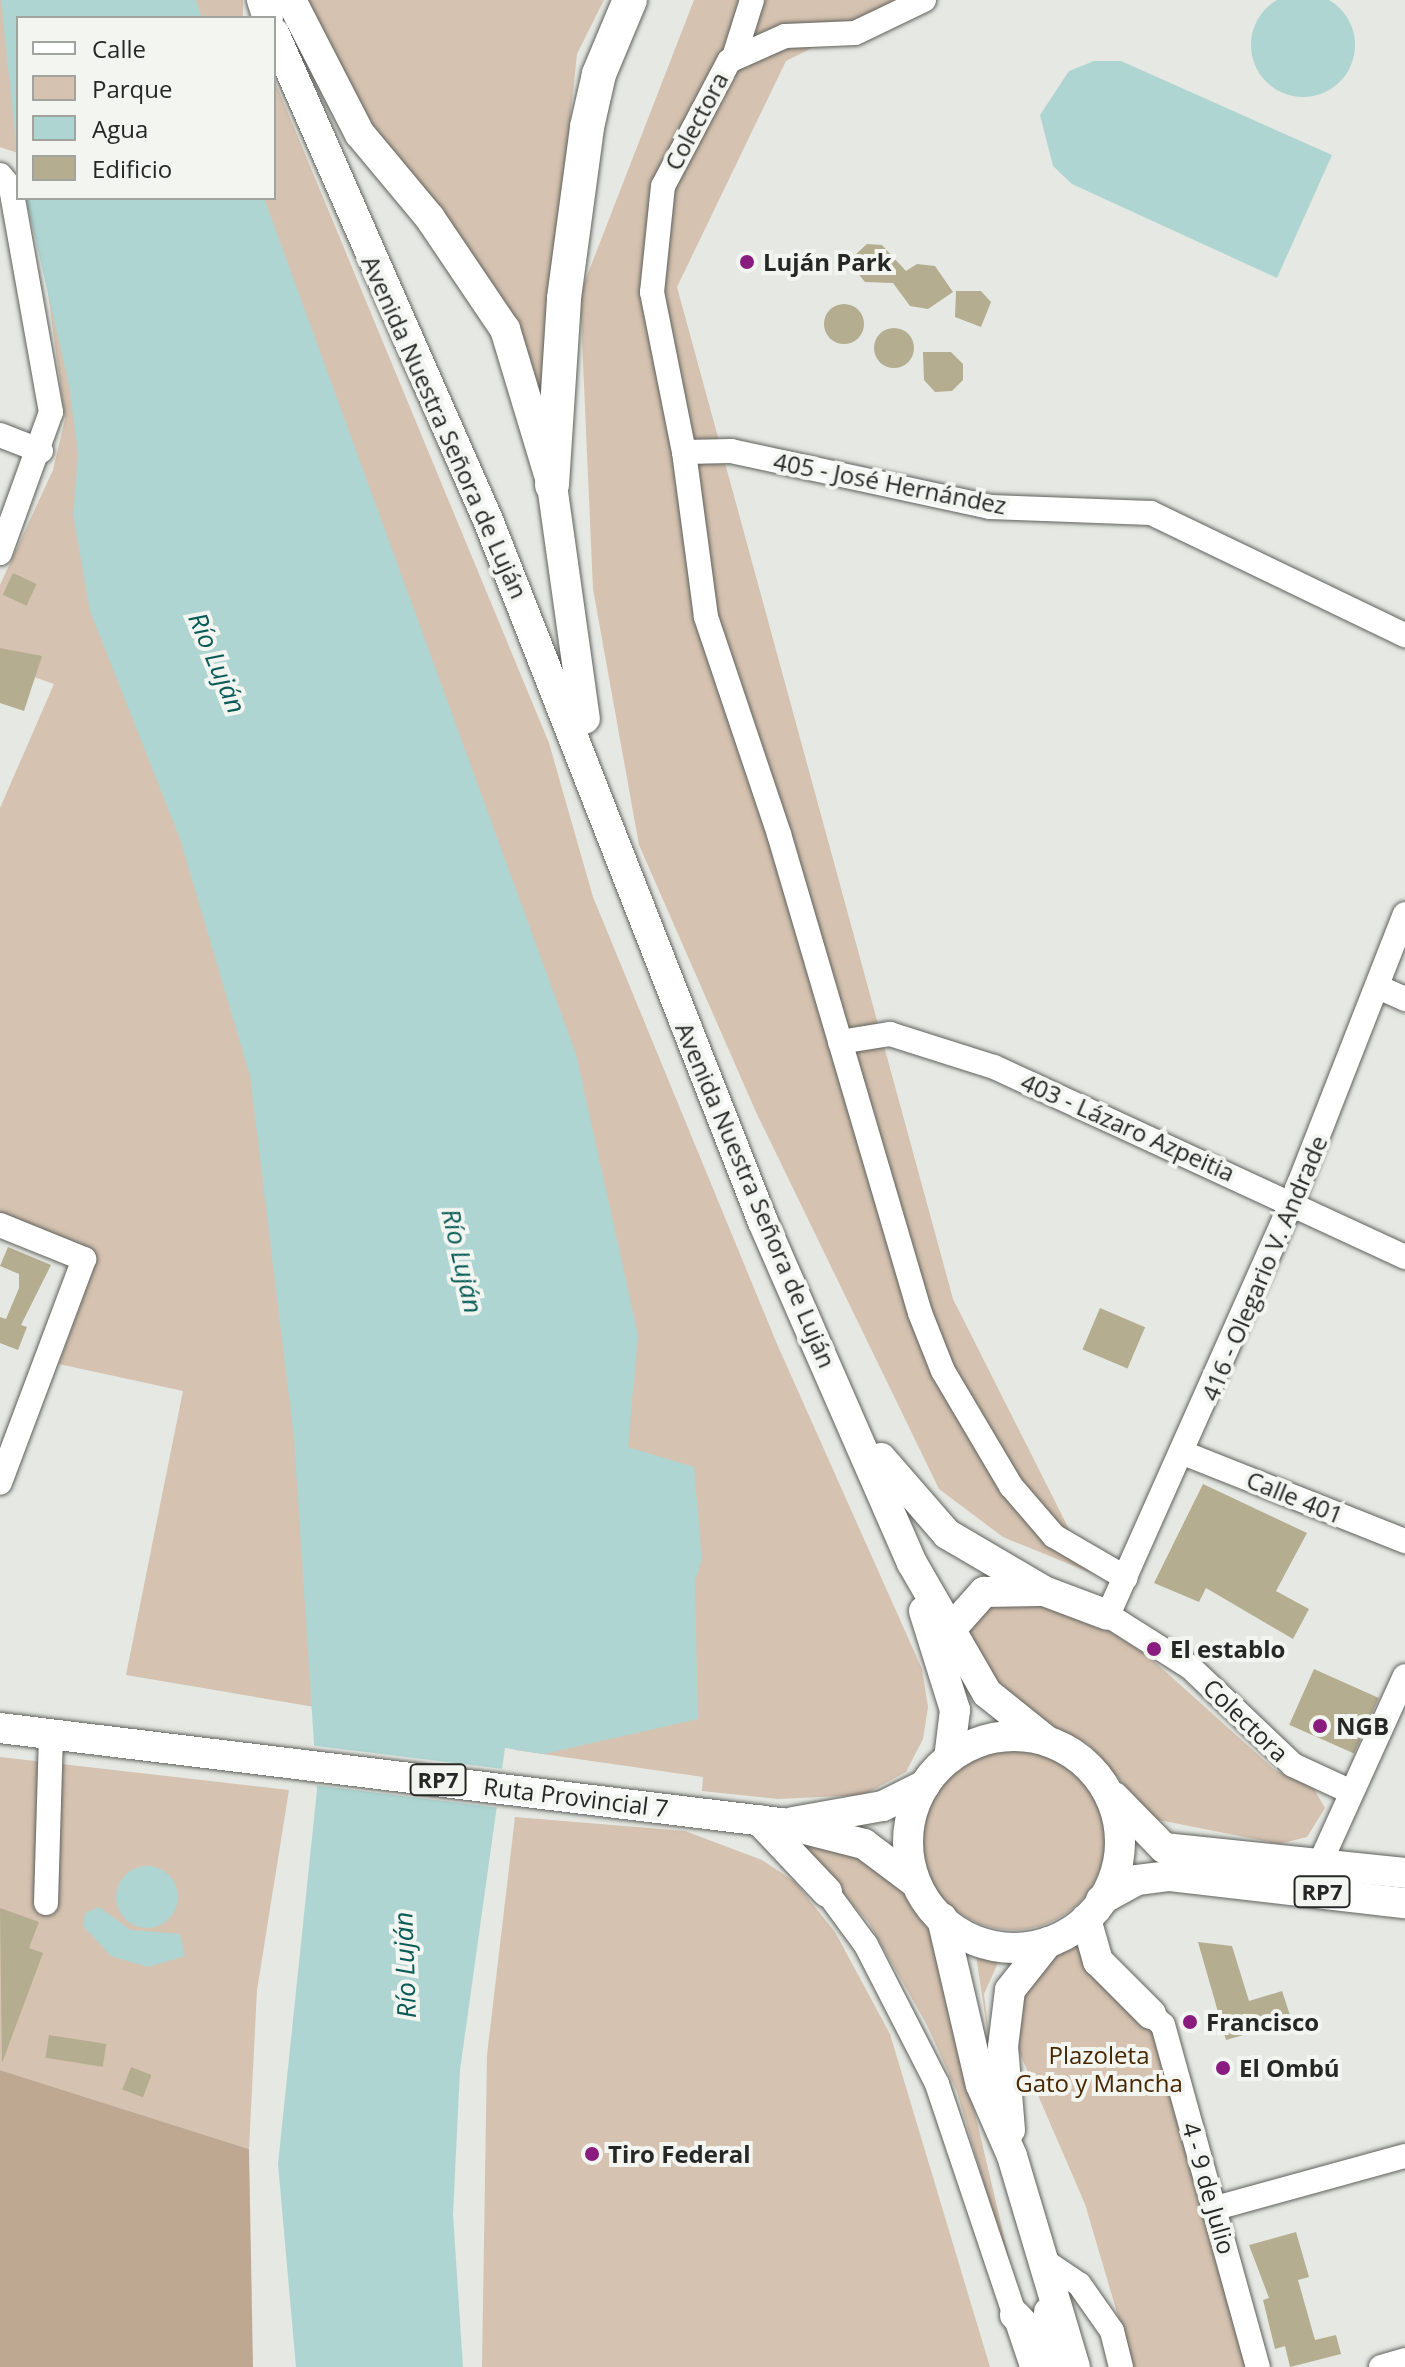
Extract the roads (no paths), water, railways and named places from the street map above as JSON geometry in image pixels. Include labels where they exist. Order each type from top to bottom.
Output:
[{"type":"highway","points":[[552,485],[564,298],[587,127],[599,74],[630,0]]},
{"type":"main road","name":"Avenida Nuestra Señora de Luján","points":[[291,0],[360,134],[493,306],[552,485],[575,664],[609,823]]},
{"type":"main road","name":"Avenida Nuestra Señora de Luján","points":[[276,38],[488,520],[609,823],[751,1193],[912,1563],[955,1710],[949,1759]]},
{"type":"main road","points":[[832,1378],[928,1521],[1044,1591],[1108,1615]]},
{"type":"main road","name":"Avenida Nuestra Señora de Luján","points":[[912,1563],[993,1700],[1047,1741]]},
{"type":"main road","points":[[951,1629],[984,1592],[1044,1591]]},
{"type":"main road","name":"RP7","points":[[0,1728],[51,1734]]},
{"type":"main road","name":"Ruta Provincial 7","points":[[51,1734],[770,1822],[864,1844],[916,1883]]},
{"type":"main road","name":"RP7","points":[[1405,1873],[1164,1848],[1081,1760],[1047,1741],[996,1738],[949,1759],[925,1785],[910,1823],[916,1883],[942,1918],[996,1946],[1048,1942],[1137,1880],[1170,1876],[1405,1903]]},
{"type":"main road","name":"Ruta Provincial 7","points":[[770,1822],[883,1806],[925,1785]]},
{"type":"main road","points":[[1107,1790],[1119,1854],[1094,1910],[1098,1961],[1151,2014]]},
{"type":"main road","points":[[770,1822],[827,1892]]},
{"type":"main road","points":[[942,1918],[981,2085],[1012,2156],[1075,2367]]},
{"type":"main road","points":[[1012,2156],[1003,2047],[1010,1990],[1048,1942]]},
{"type":"main road","points":[[1046,2262],[1048,2363]]},
{"type":"main road","points":[[1015,2315],[1048,2363]]},
{"type":"street","points":[[734,57],[752,0]]},
{"type":"street","name":"Colectora","points":[[924,0],[855,33],[785,36],[734,57],[707,92],[663,186],[652,292],[684,452],[706,617],[840,1042],[920,1313],[973,1429],[1054,1536],[1126,1578]]},
{"type":"street","points":[[0,553],[41,451],[51,392],[11,188],[2,176]]},
{"type":"street","points":[[0,435],[41,451]]},
{"type":"street","name":"405 - José Hernández","points":[[684,452],[731,451],[990,507],[1151,513],[1405,635]]},
{"type":"street","name":"416 - Olegario V. Andrade","points":[[1108,1615],[1186,1454],[1292,1202],[1405,914]]},
{"type":"street","points":[[1378,987],[1405,999]]},
{"type":"street","name":"403 - Lázaro Azpeitia","points":[[840,1042],[890,1034],[942,1047],[1292,1202],[1405,1257]]},
{"type":"street","points":[[0,1225],[84,1259],[0,1483]]},
{"type":"street","name":"Calle 401","points":[[1186,1454],[1405,1541]]},
{"type":"street","name":"Colectora","points":[[1108,1615],[1190,1667],[1293,1765],[1349,1791]]},
{"type":"street","points":[[1320,1863],[1349,1791],[1405,1676]]},
{"type":"street","points":[[46,1903],[51,1734]]},
{"type":"street","points":[[827,1892],[866,1945],[937,2084],[1015,2315]]},
{"type":"street","name":"4 - 9 de Julio","points":[[1151,2014],[1163,2025],[1258,2367]]},
{"type":"street","points":[[1216,2208],[1405,2156]]},
{"type":"street","points":[[1046,2262],[1079,2284],[1104,2319],[1121,2367]]},
{"type":"street","points":[[1381,2367],[1405,2360]]},
{"type":"water","points":[[1279,-1],[1327,-1],[1346,16],[1354,35],[1354,55],[1346,74],[1332,88],[1313,96],[1293,96],[1274,88],[1260,74],[1252,55],[1255,25],[1260,16]]},
{"type":"water","points":[[1,0],[196,0],[201,16],[16,16],[16,143]]},
{"type":"water","points":[[1094,61],[1121,61],[1332,155],[1277,278],[1072,184],[1053,166],[1040,115],[1069,71]]},
{"type":"water","name":"Río Luján","points":[[26,200],[265,200],[576,1054],[638,1335],[628,1447],[694,1467],[702,1559],[695,1581],[698,1719],[544,1754],[505,1748],[460,2070],[453,2214],[463,2367],[296,2367],[278,2164],[317,1790],[294,1438],[250,1076],[180,839],[90,611],[73,514],[78,455],[69,385]]},
{"type":"water","points":[[147,1866],[159,1868],[169,1875],[176,1885],[176,1909],[169,1919],[159,1926],[147,1928],[135,1926],[125,1919],[118,1909],[116,1897],[118,1885],[125,1875],[135,1868]]},
{"type":"water","points":[[99,1907],[131,1930],[180,1934],[185,1956],[148,1967],[111,1956],[83,1926],[85,1913]]},
{"type":"place","name":"Luján Park","points":[[747,262]]},
{"type":"place","name":"El establo","points":[[1154,1649]]},
{"type":"place","name":"NGB","points":[[1320,1726]]},
{"type":"place","name":"Francisco","points":[[1190,2022]]},
{"type":"place","name":"El Ombú","points":[[1223,2068]]},
{"type":"place","name":"Tiro Federal","points":[[592,2154]]},
{"type":"park label","name":"Plazoleta Gato y Mancha","points":[[1099,2069]]}]
